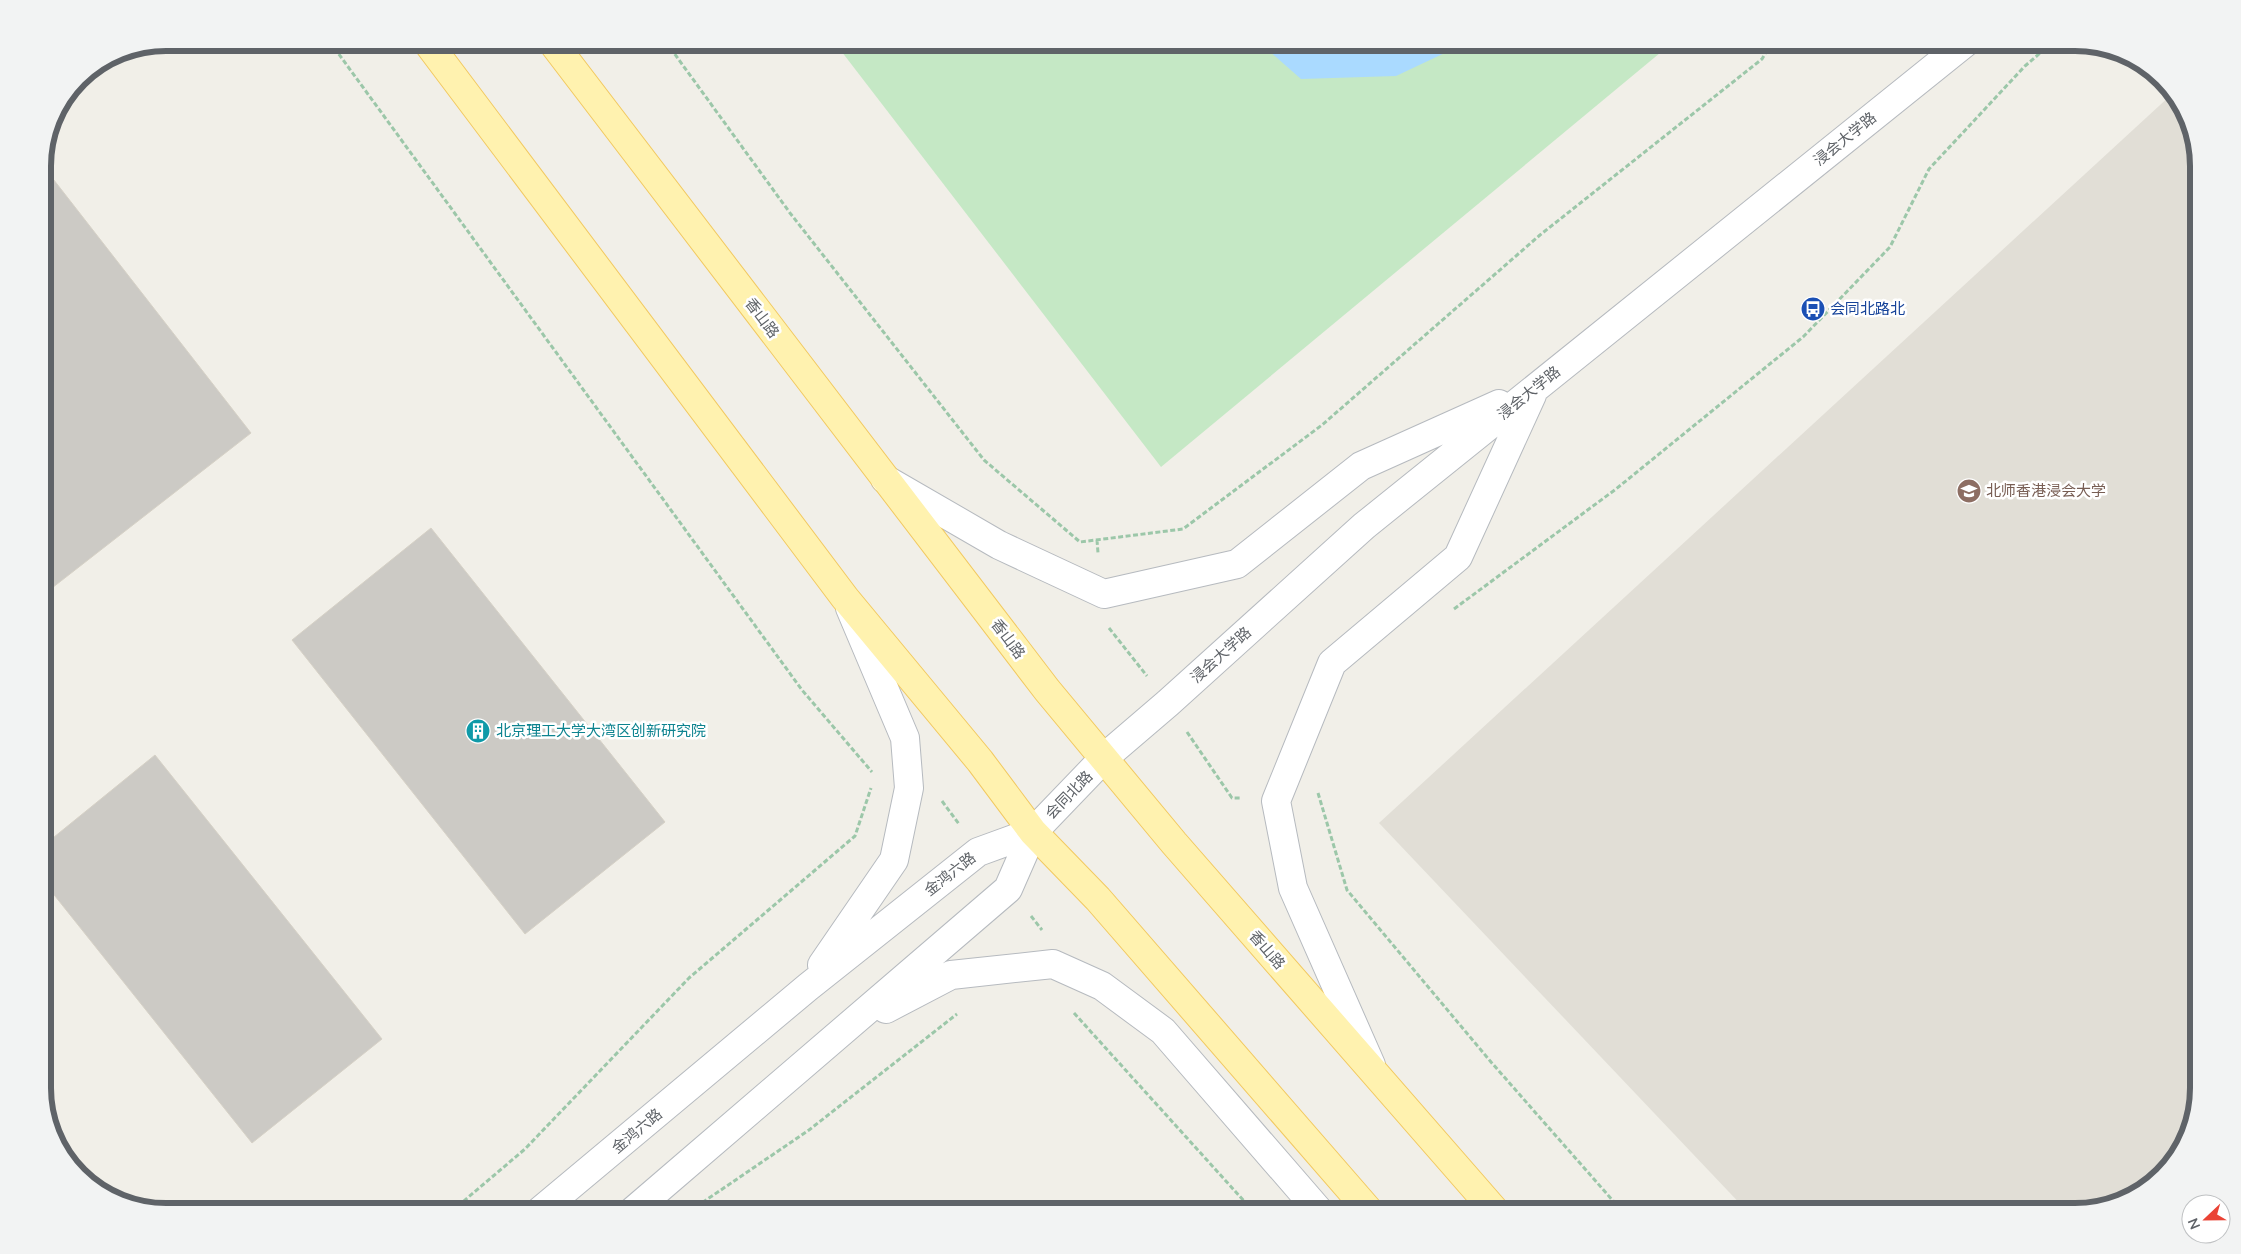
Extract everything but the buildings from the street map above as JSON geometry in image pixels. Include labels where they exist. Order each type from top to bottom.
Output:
[{"type":"main road","points":[[434,51],[845,598],[980,760],[1033,832],[1098,899],[1361,1203]]},
{"type":"main road","name":"香山路","points":[[559,51],[1047,690],[1105,757],[1174,843],[1487,1203]]},
{"type":"street","name":"浸会大学路","points":[[1105,757],[1168,703],[1364,526],[1955,51]]},
{"type":"street","points":[[885,479],[999,545],[1104,594],[1237,564],[1361,466],[1535,389]]},
{"type":"street","points":[[1376,1075],[1293,888],[1276,801],[1332,662],[1458,557],[1535,389]]},
{"type":"street","points":[[808,987],[894,860],[909,788],[905,738],[845,598]]},
{"type":"street","name":"会同北路","points":[[1033,832],[1105,757]]},
{"type":"street","points":[[643,1203],[1008,889],[1033,832]]},
{"type":"street","name":"金鸿六路","points":[[551,1203],[808,987],[978,852],[1033,832]]},
{"type":"street","points":[[845,1030],[950,975],[1053,964],[1102,986],[1163,1031],[1311,1203]]},
{"type":"path","points":[[337,51],[796,682],[875,776],[942,800],[978,852]]},
{"type":"path","points":[[673,51],[790,213],[984,460],[1080,542],[1183,529],[1322,425],[1540,235],[1762,59],[1767,51]]},
{"type":"path","points":[[1450,612],[1616,489],[1803,337],[1890,247],[1929,169],[2025,66],[2042,51]]},
{"type":"path","points":[[1097,540],[1108,627],[1168,703],[1232,798],[1276,801],[1316,787],[1347,890],[1491,1062],[1614,1203]]},
{"type":"path","points":[[462,1203],[525,1149],[689,978],[855,836],[875,776]]},
{"type":"path","points":[[703,1203],[808,1130],[960,1011]]},
{"type":"shaded area","name":"北师香港浸会大学","points":[[2167,98],[2181,122],[2190,159],[2190,1088],[2189,1103],[2181,1132],[2166,1158],[2156,1169],[2145,1179],[2119,1194],[2090,1202],[1739,1203],[1379,823]]},
{"type":"green space","points":[[841,51],[1662,51],[1161,467]]},
{"type":"water","points":[[1269,51],[1449,51],[1396,76],[1301,79]]},
{"type":"place","name":"会同北路北","points":[[1813,309]]},
{"type":"place","name":"北师香港浸会大学","points":[[1969,491]]},
{"type":"place","name":"北京理工大学大湾区创新研究院","points":[[478,731]]}]
